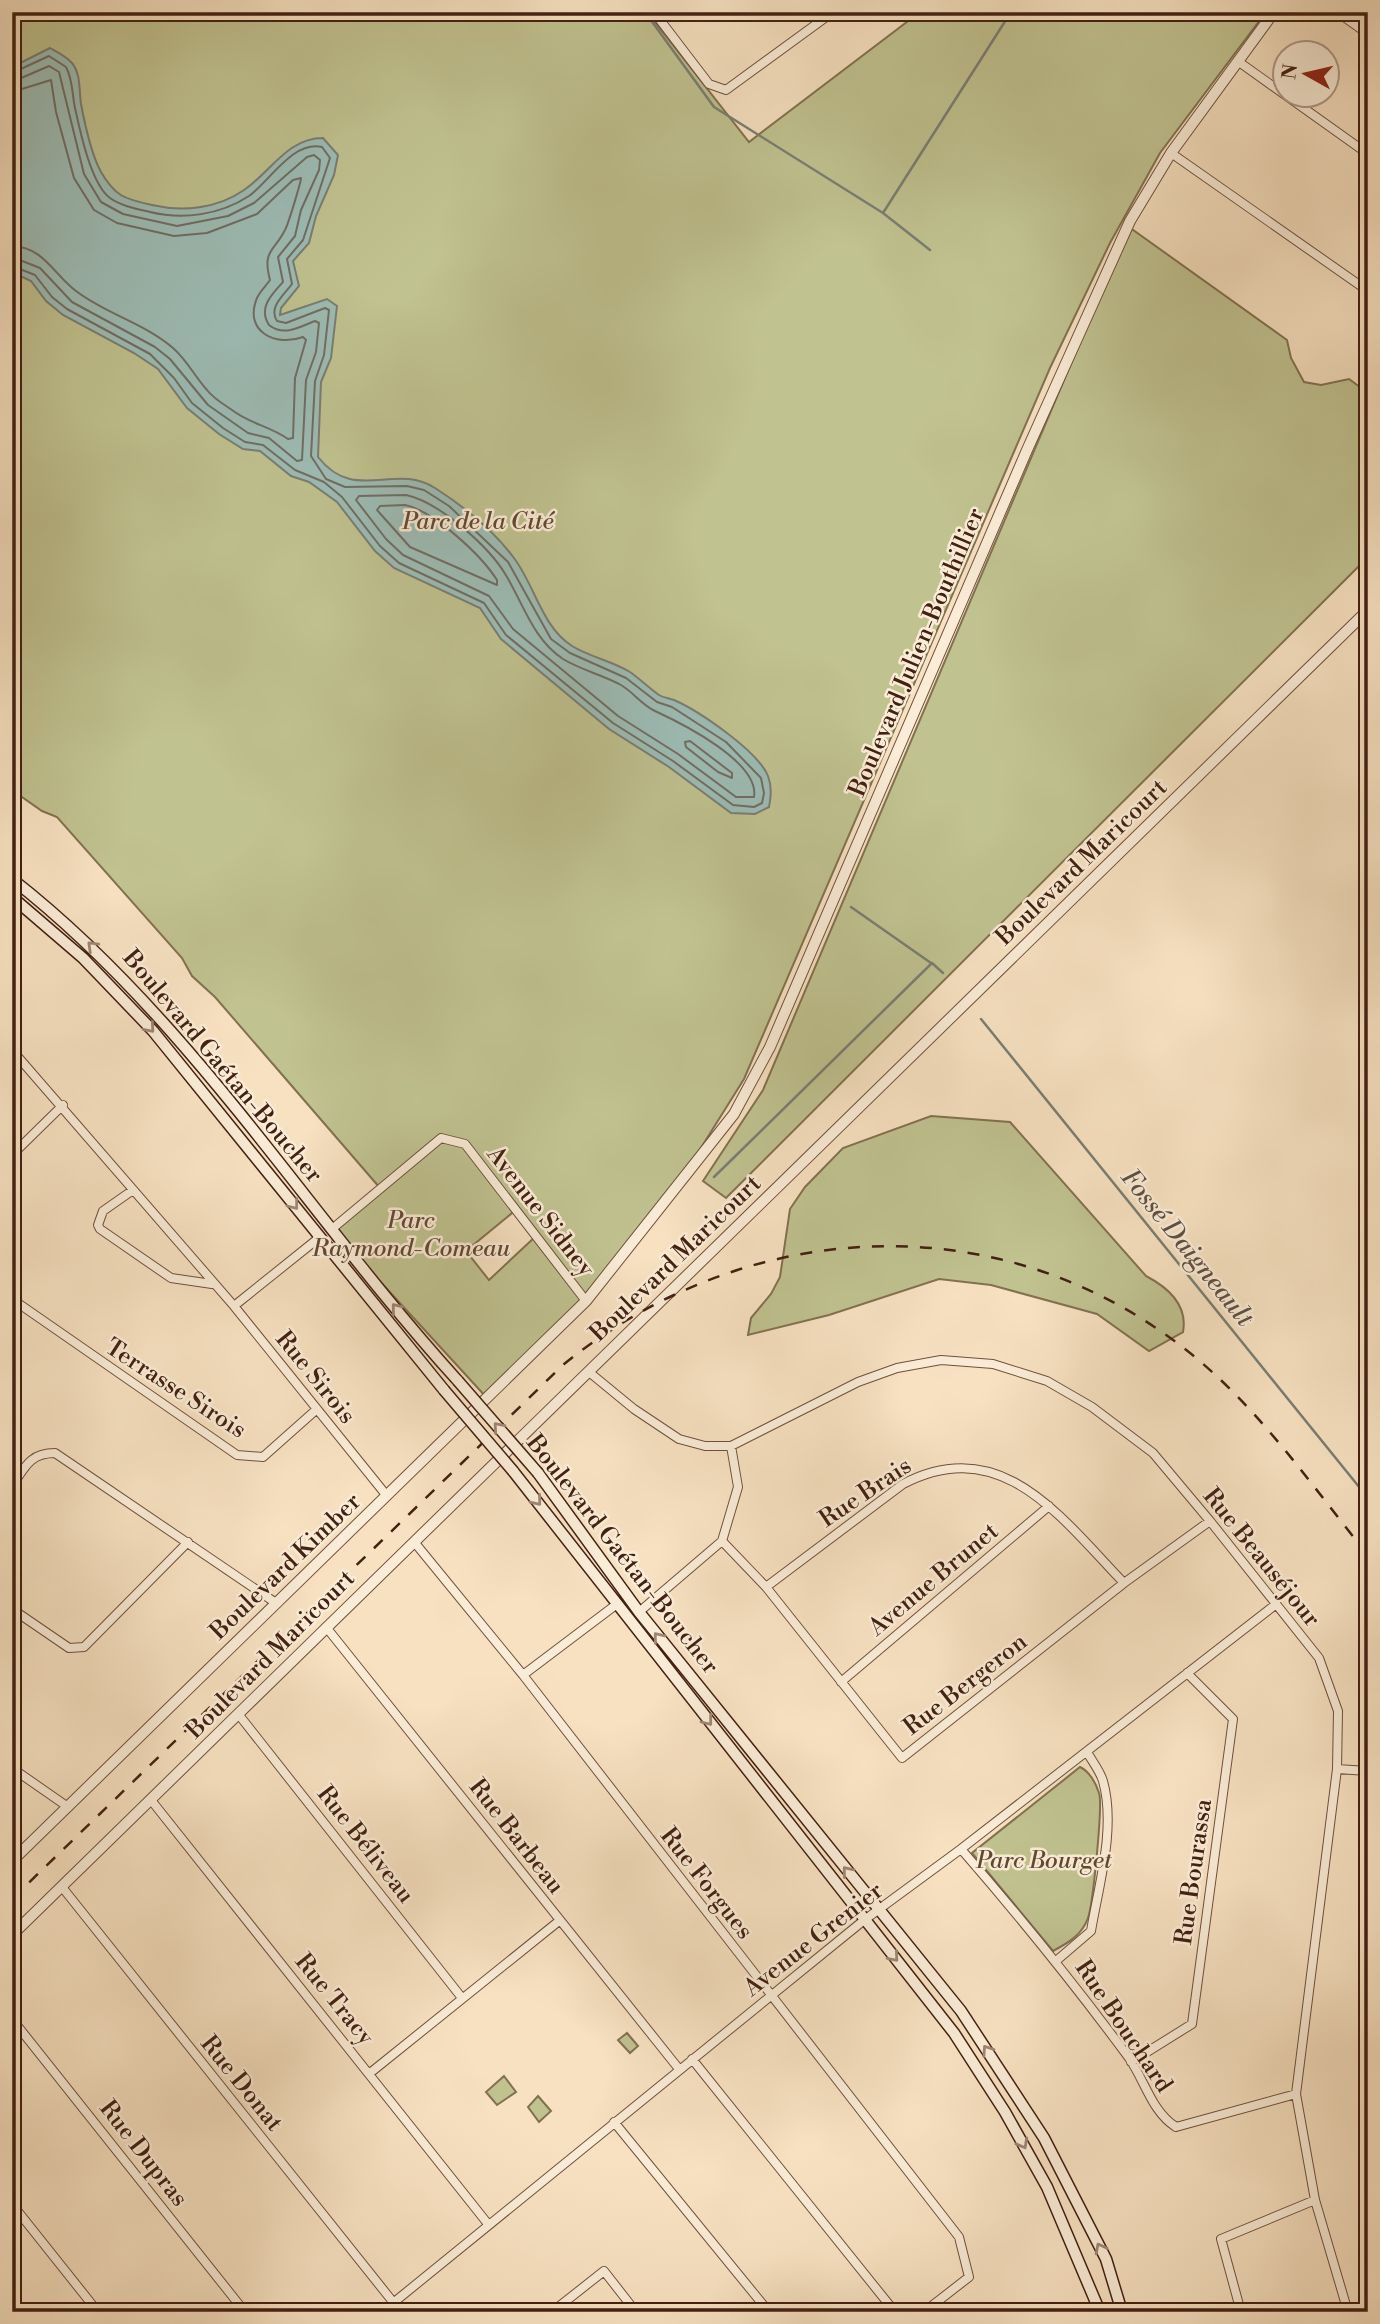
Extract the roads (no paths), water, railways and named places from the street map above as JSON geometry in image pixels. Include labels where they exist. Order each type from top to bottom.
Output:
[{"type":"main road","name":"Boulevard Gaétan-Boucher","points":[[12,879],[67,923],[119,973],[208,1076],[439,1361],[576,1523],[639,1612],[961,2011],[1044,2138],[1106,2259],[1122,2312]]},
{"type":"main road","name":"Boulevard Gaétan-Boucher","points":[[12,897],[58,934],[122,996],[185,1069],[562,1531],[863,1921],[954,2033],[1005,2112],[1047,2186],[1100,2312]]},
{"type":"street","points":[[656,13],[709,84],[726,90],[832,12]]},
{"type":"street","name":"Boulevard Julien-Bouthillier","points":[[586,1301],[734,1114],[769,1047],[1113,255],[1171,153],[1274,12]]},
{"type":"street","points":[[1336,12],[1368,34]]},
{"type":"street","points":[[1239,62],[1368,154]]},
{"type":"street","points":[[1171,153],[1368,290]]},
{"type":"street","name":"Boulevard Maricourt","points":[[12,1936],[1368,610]]},
{"type":"street","name":"Rue Sirois","points":[[12,1050],[63,1105],[212,1284],[234,1306],[387,1496]]},
{"type":"street","points":[[12,1155],[63,1105]]},
{"type":"street","name":"Avenue Sidney","points":[[332,1229],[442,1138],[465,1144],[586,1301]]},
{"type":"street","points":[[133,1190],[103,1211],[98,1224],[100,1229],[171,1278],[212,1284]]},
{"type":"street","points":[[234,1306],[320,1237]]},
{"type":"street","name":"Terrasse Sirois","points":[[12,1299],[237,1455],[263,1457],[317,1409]]},
{"type":"street","name":"Boulevard Kimber","points":[[12,1861],[586,1301]]},
{"type":"street","name":"Rue Beauséjour","points":[[731,1446],[859,1382],[897,1368],[942,1360],[993,1364],[1047,1381],[1092,1407],[1153,1452],[1320,1658],[1338,1712],[1337,1769],[1296,2094],[1315,2200],[1348,2312]]},
{"type":"street","points":[[589,1372],[634,1409],[679,1439],[705,1446],[731,1446],[738,1487],[722,1541],[639,1612]]},
{"type":"street","points":[[12,1486],[30,1458],[41,1453],[55,1453],[276,1603]]},
{"type":"street","name":"Rue Brais","points":[[766,1587],[903,1484],[923,1473],[949,1467],[973,1466],[1025,1487],[1049,1506],[1124,1583]]},
{"type":"street","name":"Avenue Brunet","points":[[841,1682],[1049,1506]]},
{"type":"street","name":"Rue Bergeron","points":[[722,1541],[766,1587],[902,1758],[1124,1583],[1210,1521]]},
{"type":"street","points":[[12,1609],[69,1647],[84,1647],[188,1542]]},
{"type":"street","name":"Rue Forgues","points":[[415,1543],[523,1675],[959,2237],[969,2277],[924,2312]]},
{"type":"street","points":[[523,1675],[617,1604]]},
{"type":"street","name":"Avenue Grenier","points":[[382,2312],[863,1921],[879,1912],[1275,1605]]},
{"type":"street","name":"Rue Barbeau","points":[[327,1627],[679,2069]]},
{"type":"street","name":"Rue Bourassa","points":[[1131,2062],[1192,2024],[1233,1719],[1187,1673]]},
{"type":"street","name":"Rue Béliveau","points":[[239,1715],[462,1998]]},
{"type":"street","points":[[1056,1961],[1091,1931],[1097,1897],[1108,1814],[1102,1778],[1087,1752]]},
{"type":"street","points":[[12,1768],[68,1807]]},
{"type":"street","points":[[1337,1769],[1368,1771]]},
{"type":"street","name":"Rue Tracy","points":[[151,1800],[488,2224]]},
{"type":"street","name":"Rue Bouchard","points":[[961,1849],[1056,1961],[1131,2062],[1163,2119],[1176,2127],[1296,2094]]},
{"type":"street","name":"Rue Donat","points":[[62,1887],[393,2302]]},
{"type":"street","points":[[370,2073],[559,1921]]},
{"type":"street","name":"Rue Dupras","points":[[12,2019],[245,2312]]},
{"type":"street","points":[[692,2060],[895,2312]]},
{"type":"street","points":[[614,2122],[769,2312]]},
{"type":"street","points":[[1241,2312],[1222,2239],[1315,2200]]},
{"type":"street","points":[[12,2204],[98,2312]]},
{"type":"street","points":[[552,2312],[604,2271],[636,2312]]},
{"type":"water","points":[[50,48],[75,67],[86,130],[101,172],[116,191],[134,201],[175,208],[211,205],[244,190],[280,157],[299,144],[310,139],[323,138],[338,155],[334,175],[316,216],[309,243],[293,261],[299,286],[281,308],[280,315],[327,299],[337,306],[331,358],[321,382],[318,457],[332,471],[346,478],[360,481],[420,481],[435,488],[467,511],[497,538],[514,558],[546,617],[562,638],[579,650],[623,668],[659,695],[698,713],[753,755],[768,776],[771,792],[769,807],[755,814],[731,813],[669,767],[609,729],[501,639],[480,608],[394,568],[375,551],[337,502],[309,482],[291,476],[260,451],[243,449],[219,434],[187,408],[158,369],[63,315],[46,301],[31,281],[12,272],[12,67]]},
{"type":"waterway","points":[[645,12],[714,107],[883,213],[930,250]]},
{"type":"waterway","points":[[883,213],[1011,12]]},
{"type":"waterway","points":[[851,907],[931,963]]},
{"type":"waterway","name":"Fossé Daigneault","points":[[714,1177],[932,963],[943,973]]},
{"type":"waterway","name":"Fossé Daigneault","points":[[981,1019],[1368,1498]]},
{"type":"railway","points":[[12,1899],[563,1365],[637,1314],[716,1278],[798,1255],[883,1246],[967,1253],[1049,1274],[1128,1311],[1202,1363],[1225,1384],[1269,1431],[1368,1555]]},
{"type":"park label","name":"Parc de la Cité","points":[[478,521]]},
{"type":"park label","name":"Parc Raymond-Comeau","points":[[411,1234]]},
{"type":"park label","name":"Parc Bourget","points":[[1044,1860]]}]
